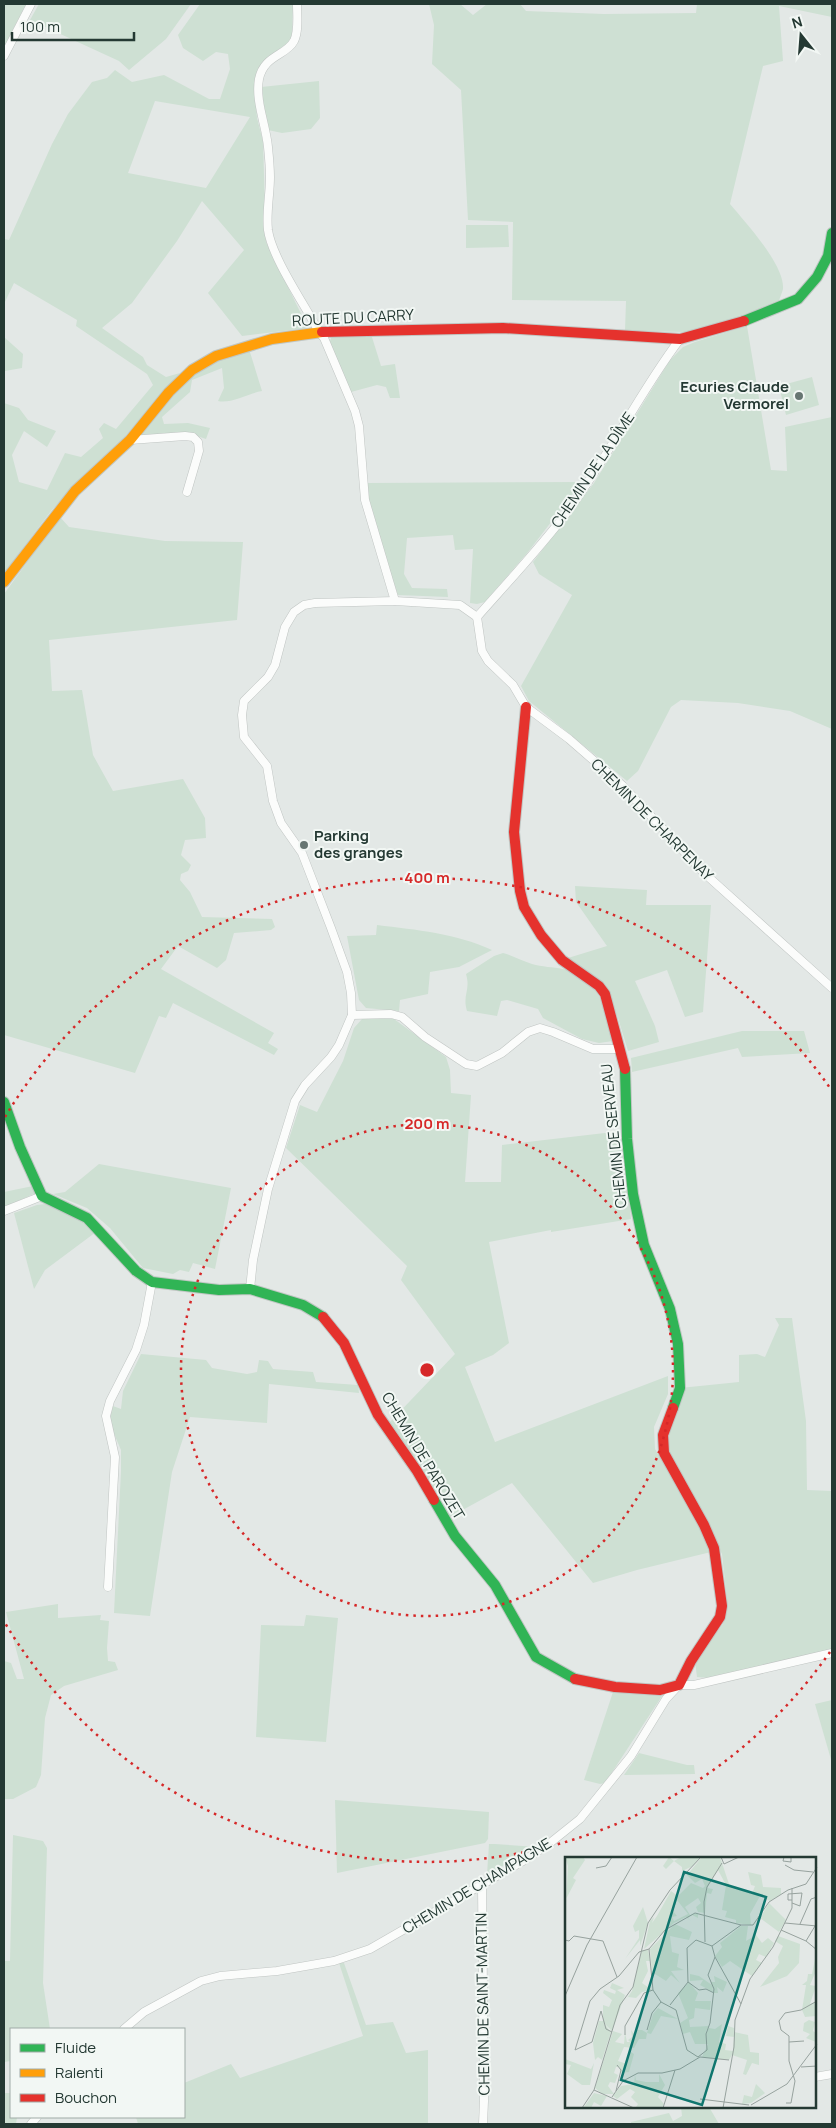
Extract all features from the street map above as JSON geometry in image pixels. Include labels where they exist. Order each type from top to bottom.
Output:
[{"type":"street","points":[[4,56],[31,4]]},
{"type":"street","points":[[297,4],[295,41],[291,46],[271,58],[263,69],[259,80],[258,97],[268,145],[270,175],[268,230],[272,244],[324,338],[355,411],[359,426],[365,500],[395,601]]},
{"type":"street","name":"ROUTE DU CARRY","points":[[4,582],[76,491],[130,440],[169,392],[192,370],[216,356],[272,339],[319,332],[502,328],[680,339],[752,319],[798,298],[817,277],[828,256],[832,232]]},
{"type":"street","name":"CHEMIN DE LA DÎME","points":[[477,617],[568,511],[623,428],[660,365],[680,339]]},
{"type":"street","points":[[130,440],[193,437],[198,442],[199,451],[187,492]]},
{"type":"street","points":[[250,1290],[253,1260],[268,1189],[295,1101],[305,1084],[331,1057],[339,1045],[352,1015],[352,993],[347,972],[302,853],[281,823],[273,801],[267,766],[244,737],[242,715],[244,701],[268,677],[275,665],[285,627],[294,612],[304,605],[315,603],[395,601],[460,605],[477,617]]},
{"type":"street","name":"CHEMIN DE CHARPENAY","points":[[477,617],[482,651],[488,661],[512,685],[526,707],[569,739],[623,786],[704,873],[832,988]]},
{"type":"street","name":"CHEMIN DE SERVEAU","points":[[526,707],[514,832],[520,891],[524,907],[541,935],[562,960],[599,986],[605,994],[625,1070],[627,1139],[633,1194],[644,1245],[670,1309],[678,1344],[680,1388],[663,1435],[664,1453],[704,1525],[714,1548],[722,1606],[716,1625],[691,1661],[679,1685]]},
{"type":"street","points":[[352,1015],[391,1014],[402,1017],[425,1037],[466,1064],[478,1066],[502,1053],[528,1032],[540,1028],[593,1049],[620,1049]]},
{"type":"street","points":[[4,1102],[20,1147],[42,1196],[87,1218],[136,1271],[152,1282],[144,1324],[136,1350],[110,1401],[106,1416],[107,1429],[115,1457],[108,1587]]},
{"type":"street","points":[[4,1211],[42,1196]]},
{"type":"street","name":"CHEMIN DE PAROZET","points":[[152,1282],[219,1290],[250,1290],[275,1294],[320,1314],[332,1326],[344,1343],[378,1415],[417,1471],[455,1536],[495,1585],[536,1657],[571,1678],[615,1687],[660,1690],[679,1685]]},
{"type":"street","points":[[679,1685],[694,1685],[832,1653]]},
{"type":"street","name":"CHEMIN DE CHAMPAGNE","points":[[125,2028],[144,2012],[202,1981],[220,1976],[334,1961],[370,1949],[550,1844],[580,1819],[631,1756],[666,1699],[679,1685]]},
{"type":"street","name":"CHEMIN DE SAINT-MARTIN","points":[[482,1885],[483,2124]]},
{"type":"street","points":[[816,2077],[832,2074]]},
{"type":"green space","points":[[4,4],[26,4],[4,47]]},
{"type":"green space","points":[[39,4],[191,4],[166,39],[129,70],[119,61],[30,20]]},
{"type":"green space","points":[[200,4],[293,4],[292,36],[287,44],[268,57],[258,70],[255,87],[257,118],[263,141],[266,242],[308,328],[242,336],[208,293],[244,250],[202,201],[177,241],[132,303],[102,328],[143,357],[147,365],[166,377],[180,373],[123,439],[85,474],[51,511],[4,573],[4,403],[19,408],[28,420],[56,431],[47,447],[24,431],[12,455],[19,482],[47,490],[65,453],[81,457],[103,438],[99,429],[104,423],[116,429],[153,385],[147,374],[76,326],[77,320],[14,283],[4,304],[4,239],[9,240],[52,144],[68,114],[92,82],[107,78],[115,70],[132,82],[164,75],[209,99],[220,99],[230,69],[228,54],[216,52],[203,61],[183,48],[178,35]],"holes":[[[155,101],[250,117],[206,188],[128,173]]]},
{"type":"green space","points":[[429,4],[460,4],[473,15],[487,4],[520,4],[526,11],[604,14],[696,13],[697,4],[832,4],[832,17],[779,6],[783,61],[763,66],[730,204],[763,244],[778,268],[783,289],[779,301],[746,315],[689,332],[625,331],[626,301],[512,300],[513,222],[468,220],[461,90],[432,64],[434,25]]},
{"type":"green space","points":[[319,81],[320,118],[311,129],[282,133],[268,130],[261,87]]},
{"type":"green space","points":[[466,225],[508,225],[509,247],[466,248]]},
{"type":"green space","points":[[747,326],[771,470],[787,471],[785,427],[832,417],[832,729],[790,711],[738,703],[681,700],[671,707],[638,771],[627,781],[529,701],[521,686],[572,595],[539,574],[533,562],[594,483],[670,360],[683,347]]},
{"type":"green space","points":[[371,334],[381,366],[395,364],[400,398],[390,398],[386,387],[377,385],[351,392],[329,343],[332,336]]},
{"type":"green space","points":[[4,337],[23,354],[22,368],[5,371],[4,380]]},
{"type":"green space","points":[[249,349],[262,391],[229,401],[218,401],[224,388],[222,368],[192,380],[190,392],[162,417],[164,424],[188,423],[210,428],[206,439],[185,432],[139,436],[174,392],[194,373],[218,357]]},
{"type":"green space","name":"Ecuries Claude Vermorel","points":[[812,377],[819,405],[786,415],[779,386]]},
{"type":"green space","points":[[582,482],[528,552],[485,602],[470,603],[473,549],[455,550],[453,535],[407,538],[404,574],[412,588],[447,589],[448,597],[398,595],[374,526],[367,483]]},
{"type":"green space","points":[[60,517],[69,527],[165,541],[243,542],[237,620],[49,640],[52,691],[82,690],[93,755],[113,791],[183,779],[205,818],[206,838],[185,840],[181,855],[191,865],[188,871],[181,874],[180,880],[190,892],[202,917],[272,919],[275,927],[271,930],[234,933],[226,960],[217,968],[178,946],[161,969],[274,1033],[268,1043],[278,1049],[274,1055],[173,1003],[166,1018],[159,1016],[135,1073],[4,1035],[4,594]]},
{"type":"green space","points":[[575,886],[647,890],[646,905],[711,905],[703,1012],[685,1017],[667,970],[635,981],[655,1026],[659,1042],[628,1051],[606,987],[568,958],[607,946],[576,902]]},
{"type":"green space","points":[[377,925],[450,936],[492,950],[459,967],[430,972],[428,994],[400,1000],[399,1011],[366,1008],[359,1000],[347,936],[376,935]]},
{"type":"green space","points":[[503,953],[532,964],[563,969],[586,980],[594,987],[604,1006],[613,1041],[599,1043],[582,1039],[543,1018],[538,1009],[507,1000],[501,1001],[497,1016],[467,1011],[465,1001],[468,984],[466,974],[494,956]]},
{"type":"green space","points":[[362,1019],[394,1019],[446,1057],[450,1070],[451,1093],[471,1095],[465,1182],[501,1182],[502,1145],[622,1131],[631,1219],[551,1232],[551,1230],[489,1242],[509,1343],[493,1355],[465,1367],[495,1442],[668,1376],[668,1394],[654,1427],[655,1449],[707,1535],[711,1552],[593,1583],[512,1483],[448,1518],[388,1424],[455,1354],[401,1280],[407,1266],[286,1148],[300,1105],[317,1112],[343,1061],[354,1028]]},
{"type":"green space","points":[[742,1031],[804,1031],[810,1053],[742,1057],[738,1048],[632,1072],[631,1058]]},
{"type":"green space","points":[[99,1164],[231,1188],[215,1269],[193,1263],[189,1272],[180,1270],[173,1274],[143,1268],[110,1228],[87,1208],[53,1194],[65,1192]]},
{"type":"green space","points":[[33,1186],[36,1193],[4,1207],[4,1192]]},
{"type":"green space","points":[[45,1204],[82,1220],[96,1232],[45,1270],[34,1289],[14,1213]]},
{"type":"green space","points":[[775,1318],[792,1318],[806,1421],[807,1490],[832,1491],[832,1653],[723,1679],[697,1677],[695,1661],[723,1624],[727,1600],[722,1554],[707,1524],[664,1453],[680,1388],[739,1382],[739,1355],[757,1354],[765,1357],[779,1325]]},
{"type":"green space","points":[[141,1354],[206,1360],[212,1368],[247,1374],[257,1372],[259,1360],[268,1361],[273,1369],[313,1372],[316,1382],[358,1385],[359,1393],[269,1384],[267,1423],[190,1417],[172,1472],[150,1616],[114,1613],[121,1450],[109,1422],[113,1406],[121,1409],[123,1391]]},
{"type":"green space","points":[[58,1604],[58,1618],[101,1615],[100,1620],[109,1621],[108,1661],[115,1662],[118,1670],[64,1686],[51,1695],[45,1718],[41,1775],[36,1787],[13,1799],[4,1799],[4,1661],[11,1663],[17,1679],[24,1679],[6,1612]]},
{"type":"green space","points":[[306,1615],[338,1618],[326,1742],[256,1737],[261,1625],[304,1626]]},
{"type":"green space","points":[[613,1692],[662,1696],[605,1783],[600,1784],[584,1780]]},
{"type":"green space","points":[[832,1700],[832,1763],[815,1704]]},
{"type":"green space","points":[[639,1753],[694,1765],[695,1774],[624,1775]]},
{"type":"green space","points":[[335,1800],[489,1812],[488,1839],[485,1843],[337,1873]]},
{"type":"green space","points":[[13,1835],[43,1841],[47,1848],[43,1983],[50,2028],[10,2028],[10,2061],[4,2062],[4,1961],[10,1961]]},
{"type":"green space","points":[[489,1844],[495,1844],[537,1847],[487,1875]]},
{"type":"green space","points":[[339,1963],[344,1963],[366,2025],[393,2022],[406,2053],[428,2050],[428,2124],[138,2124],[136,2118],[185,2118],[185,2083],[231,2064],[240,2078],[363,2036]]},
{"type":"green space","points":[[4,2093],[10,2093],[10,2118],[17,2118],[16,2124],[4,2124]]},
{"type":"green space","points":[[681,2108],[710,2108],[719,2124],[631,2124],[631,2122],[669,2113],[673,2121],[682,2116]]},
{"type":"traffic: fast","points":[[744,321],[798,299],[817,277],[828,256],[832,233]]},
{"type":"traffic: fast","points":[[625,1069],[627,1139],[633,1194],[644,1245],[670,1309],[678,1344],[680,1388],[673,1408]]},
{"type":"traffic: fast","points":[[4,1102],[20,1147],[42,1196],[87,1218],[136,1271],[152,1282],[219,1290],[250,1289],[303,1305],[323,1317]]},
{"type":"traffic: fast","points":[[434,1500],[455,1536],[495,1585],[536,1657],[575,1679]]},
{"type":"traffic: slow","points":[[4,582],[75,491],[130,440],[169,392],[192,370],[216,356],[272,339],[322,332]]},
{"type":"traffic: jam","points":[[322,332],[503,328],[680,339],[744,321]]},
{"type":"traffic: jam","points":[[526,707],[514,832],[520,891],[524,907],[541,935],[562,960],[599,986],[605,994],[625,1069]]},
{"type":"traffic: jam","points":[[323,1317],[344,1343],[378,1415],[417,1471],[434,1500]]},
{"type":"traffic: jam","points":[[575,1679],[615,1687],[660,1690],[679,1685],[691,1661],[720,1617],[722,1606],[714,1548],[704,1525],[664,1453],[663,1435],[673,1408]]},
{"type":"place","name":"Ecuries Claude Vermorel","points":[[799,396]]},
{"type":"place","name":"Parking des granges","points":[[304,845]]}]
